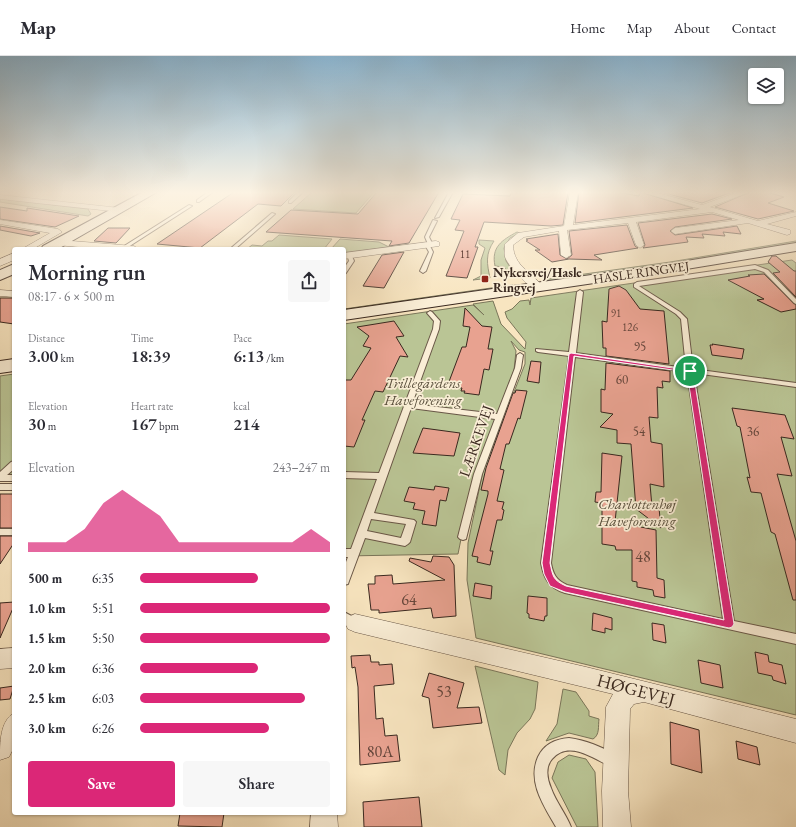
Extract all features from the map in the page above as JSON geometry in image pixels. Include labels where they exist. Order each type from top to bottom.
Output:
[{"type":"main road","points":[[50,247],[59,237],[77,228]]},
{"type":"main road","points":[[42,247],[78,228]]},
{"type":"main road","name":"HASLE RINGVEJ","points":[[346,316],[720,252],[791,236]]},
{"type":"main road","name":"HASLE RINGVEJ","points":[[346,307],[534,283],[796,247]]},
{"type":"main road","points":[[0,270],[12,263]]},
{"type":"main road","points":[[0,276],[12,269]]},
{"type":"main road","points":[[0,356],[12,354]]},
{"type":"main road","points":[[0,367],[12,365]]},
{"type":"street","points":[[24,228],[59,237],[117,247]]},
{"type":"street","points":[[534,283],[514,264],[509,256],[509,244],[517,237],[525,234],[566,228],[566,255]]},
{"type":"street","points":[[634,228],[640,245]]},
{"type":"street","points":[[674,231],[701,228]]},
{"type":"street","points":[[770,228],[791,236]]},
{"type":"street","points":[[32,247],[59,237]]},
{"type":"street","points":[[346,255],[431,245]]},
{"type":"street","points":[[0,263],[12,257]]},
{"type":"street","points":[[2,292],[12,294]]},
{"type":"street","name":"HØGEVEJ","points":[[349,619],[474,651],[586,677],[796,731]]},
{"type":"street","points":[[0,659],[12,658]]},
{"type":"street","points":[[617,827],[615,761],[618,706],[624,697],[633,693],[644,693]]},
{"type":"street","points":[[0,748],[12,727]]},
{"type":"street","points":[[324,815],[324,827]]},
{"type":"lane","points":[[125,247],[155,228]]},
{"type":"lane","points":[[234,247],[257,228]]},
{"type":"lane","points":[[423,271],[431,252],[431,245],[427,237],[432,228]]},
{"type":"lane","points":[[346,255],[352,261],[346,269]]},
{"type":"lane","points":[[729,624],[690,371],[684,319],[678,313],[636,286],[637,284],[751,267],[763,269],[796,302]]},
{"type":"lane","points":[[580,292],[571,354],[546,563],[548,574],[553,584],[565,589],[796,639]]},
{"type":"lane","points":[[346,576],[356,553],[436,329],[436,321],[430,313]]},
{"type":"lane","points":[[538,350],[796,386]]},
{"type":"lane","name":"LÆRKEVEJ","points":[[463,538],[478,474],[518,368],[520,355]]},
{"type":"lane","points":[[409,406],[499,417]]},
{"type":"lane","points":[[0,478],[12,466]]},
{"type":"lane","points":[[346,475],[383,476]]},
{"type":"lane","points":[[0,478],[12,478]]},
{"type":"lane","points":[[0,487],[12,487]]},
{"type":"lane","points":[[362,534],[405,542],[411,522],[369,515]]},
{"type":"lane","points":[[0,532],[12,532]]},
{"type":"lane","points":[[346,553],[356,553]]},
{"type":"lane","points":[[564,827],[544,790],[541,777],[542,763],[548,753],[563,744],[576,745],[590,748],[615,761]]},
{"type":"green space","points":[[517,232],[520,233],[510,238],[504,248],[506,261],[514,273],[508,272],[504,267],[495,266],[494,259],[496,249],[502,241]]},
{"type":"green space","points":[[279,235],[332,239],[326,247],[250,247],[252,245],[262,246],[268,241],[272,241]]},
{"type":"green space","points":[[340,239],[379,242],[389,247],[346,253],[346,247],[333,247]]},
{"type":"green space","points":[[479,240],[494,241],[488,255],[490,278],[473,280],[481,276],[481,260],[485,248],[479,244]]},
{"type":"green space","points":[[796,241],[796,245],[720,258],[545,283],[542,280],[670,262]]},
{"type":"green space","name":"Charlottenhøj Haveforening","points":[[792,260],[796,263],[796,715],[476,638],[467,580],[468,543],[483,471],[525,364],[525,352],[519,350],[511,341],[516,351],[514,370],[473,479],[458,554],[346,556],[346,324],[473,305],[484,315],[473,304],[493,301],[501,324],[525,349],[526,342],[507,318],[505,312],[512,309],[520,301],[529,300],[530,305],[531,298]]},
{"type":"green space","points":[[513,285],[346,313],[346,309]]},
{"type":"green space","points":[[12,374],[12,480],[0,480],[0,376]]},
{"type":"green space","points":[[475,666],[538,682],[535,709],[530,719],[517,733],[508,750],[505,775],[499,770]]},
{"type":"green space","points":[[563,689],[576,692],[589,711],[589,716],[599,719],[598,733],[593,739],[569,733],[546,741],[557,724]]},
{"type":"green space","points":[[569,755],[586,759],[595,772],[598,827],[577,827],[552,778],[558,762]]},
{"type":"building","points":[[0,228],[11,228],[40,233],[31,236],[0,230]]},
{"type":"building","points":[[108,228],[130,228],[116,243],[94,241]]},
{"type":"building","points":[[181,228],[226,228],[201,247],[157,244]]},
{"type":"building","points":[[271,228],[418,228],[409,243],[389,246],[392,241],[266,232]]},
{"type":"building","points":[[456,228],[482,228],[475,247],[478,247],[467,278],[446,276],[464,231],[455,230]]},
{"type":"building","points":[[598,228],[628,228],[635,246],[638,248],[594,255],[602,260],[569,259],[552,262],[535,250],[540,250],[526,241],[528,240],[526,239],[558,234],[560,255],[567,259],[572,255],[569,231]]},
{"type":"building","points":[[640,228],[674,228],[670,231],[675,235],[723,228],[738,228],[741,234],[723,232],[725,236],[702,234],[704,238],[686,237],[688,242],[643,248],[645,245]]},
{"type":"building","points":[[404,252],[384,288],[363,286],[382,255]]},
{"type":"building","points":[[772,256],[776,256],[796,271],[796,297],[773,273],[780,272],[768,262]]},
{"type":"building","points":[[764,274],[796,305],[796,309],[781,312],[757,300],[764,299],[728,280],[750,276],[748,275]]},
{"type":"building","points":[[619,286],[626,290],[640,309],[664,311],[669,364],[606,356],[606,348],[603,348],[602,321],[607,322],[609,289]]},
{"type":"building","points":[[0,298],[12,298],[12,324],[0,322]]},
{"type":"building","points":[[465,308],[482,326],[492,327],[488,349],[493,349],[489,370],[484,369],[479,395],[464,393],[465,391],[461,391],[462,388],[447,387],[462,347],[466,347],[470,327],[463,326]]},
{"type":"building","points":[[394,321],[404,336],[396,337],[408,357],[400,356],[383,392],[375,391],[362,420],[365,420],[354,447],[346,446],[346,380],[351,380],[371,348],[363,346],[369,336],[357,327]]},
{"type":"building","points":[[712,344],[744,349],[742,359],[712,355],[710,345],[713,345]]},
{"type":"building","points":[[531,361],[541,362],[539,383],[527,381]]},
{"type":"building","points":[[606,363],[670,371],[670,382],[662,381],[663,388],[657,387],[658,418],[649,417],[651,442],[662,444],[664,487],[650,484],[652,507],[659,508],[661,528],[636,509],[631,444],[617,443],[617,430],[600,427],[613,414],[601,412],[601,389],[605,390]]},
{"type":"building","points":[[516,390],[527,391],[520,419],[518,418],[509,444],[506,444],[500,469],[504,470],[497,501],[504,502],[502,509],[504,510],[502,520],[497,520],[490,551],[493,551],[490,565],[477,562],[478,557],[472,556],[488,494],[488,491],[481,490],[486,468],[513,393],[515,393]]},
{"type":"building","points":[[732,408],[785,415],[794,439],[781,437],[792,476],[777,474],[796,541],[796,600],[793,600],[775,534],[771,532],[761,493],[751,492],[747,477],[750,478],[740,427],[737,426]]},
{"type":"building","points":[[423,428],[460,433],[454,456],[413,453]]},
{"type":"building","points":[[602,453],[622,456],[615,522],[656,530],[657,578],[664,580],[665,598],[654,596],[653,590],[637,587],[637,582],[632,581],[632,550],[616,550],[615,546],[602,544],[602,503],[595,502],[596,492],[601,492]]},
{"type":"building","points":[[435,486],[449,488],[446,501],[440,500],[436,526],[422,524],[425,511],[413,509],[415,503],[404,501],[409,487],[434,490]]},
{"type":"building","points":[[0,494],[12,494],[12,528],[0,528]]},
{"type":"building","points":[[0,536],[12,536],[12,546],[0,564]]},
{"type":"building","points":[[433,556],[449,557],[454,565],[456,616],[433,618],[431,608],[379,613],[379,610],[371,610],[368,584],[375,584],[375,576],[392,575],[393,584],[445,580],[409,561],[410,558],[431,562]]},
{"type":"building","points":[[475,583],[492,586],[491,599],[473,596]]},
{"type":"building","points":[[528,596],[547,598],[547,616],[545,616],[544,621],[529,618],[529,614],[527,613]]},
{"type":"building","points":[[12,602],[12,611],[0,638],[0,603]]},
{"type":"building","points":[[593,613],[612,618],[612,630],[605,628],[605,633],[592,630]]},
{"type":"building","points":[[652,623],[664,625],[666,643],[653,640]]},
{"type":"building","points":[[755,652],[768,655],[769,662],[782,665],[786,684],[773,680],[772,676],[758,673]]},
{"type":"building","points":[[370,655],[371,662],[379,662],[379,665],[392,664],[394,684],[374,686],[376,719],[383,718],[385,736],[397,735],[400,761],[360,765],[358,687],[355,667],[352,668],[351,656]]},
{"type":"building","points":[[698,660],[720,665],[723,688],[701,683]]},
{"type":"building","points":[[429,673],[464,683],[457,708],[479,707],[482,723],[433,728],[429,698],[422,696]]},
{"type":"building","points":[[12,686],[10,699],[0,700],[0,688]]},
{"type":"building","points":[[670,722],[699,730],[702,773],[671,764]]},
{"type":"building","points":[[736,741],[757,747],[760,765],[738,759]]},
{"type":"building","points":[[419,797],[422,827],[364,827],[363,802]]},
{"type":"building","points":[[180,815],[224,815],[222,827],[178,826]]},
{"type":"place","name":"Nykersvej/Hasle Ringvej","points":[[485,279]]},
{"type":"route","points":[[571,354],[690,371],[729,624],[565,589],[553,584],[548,574],[546,563],[571,354]]},
{"type":"park label","name":"Trillegårdens Haveforening","points":[[423,392]]}]
